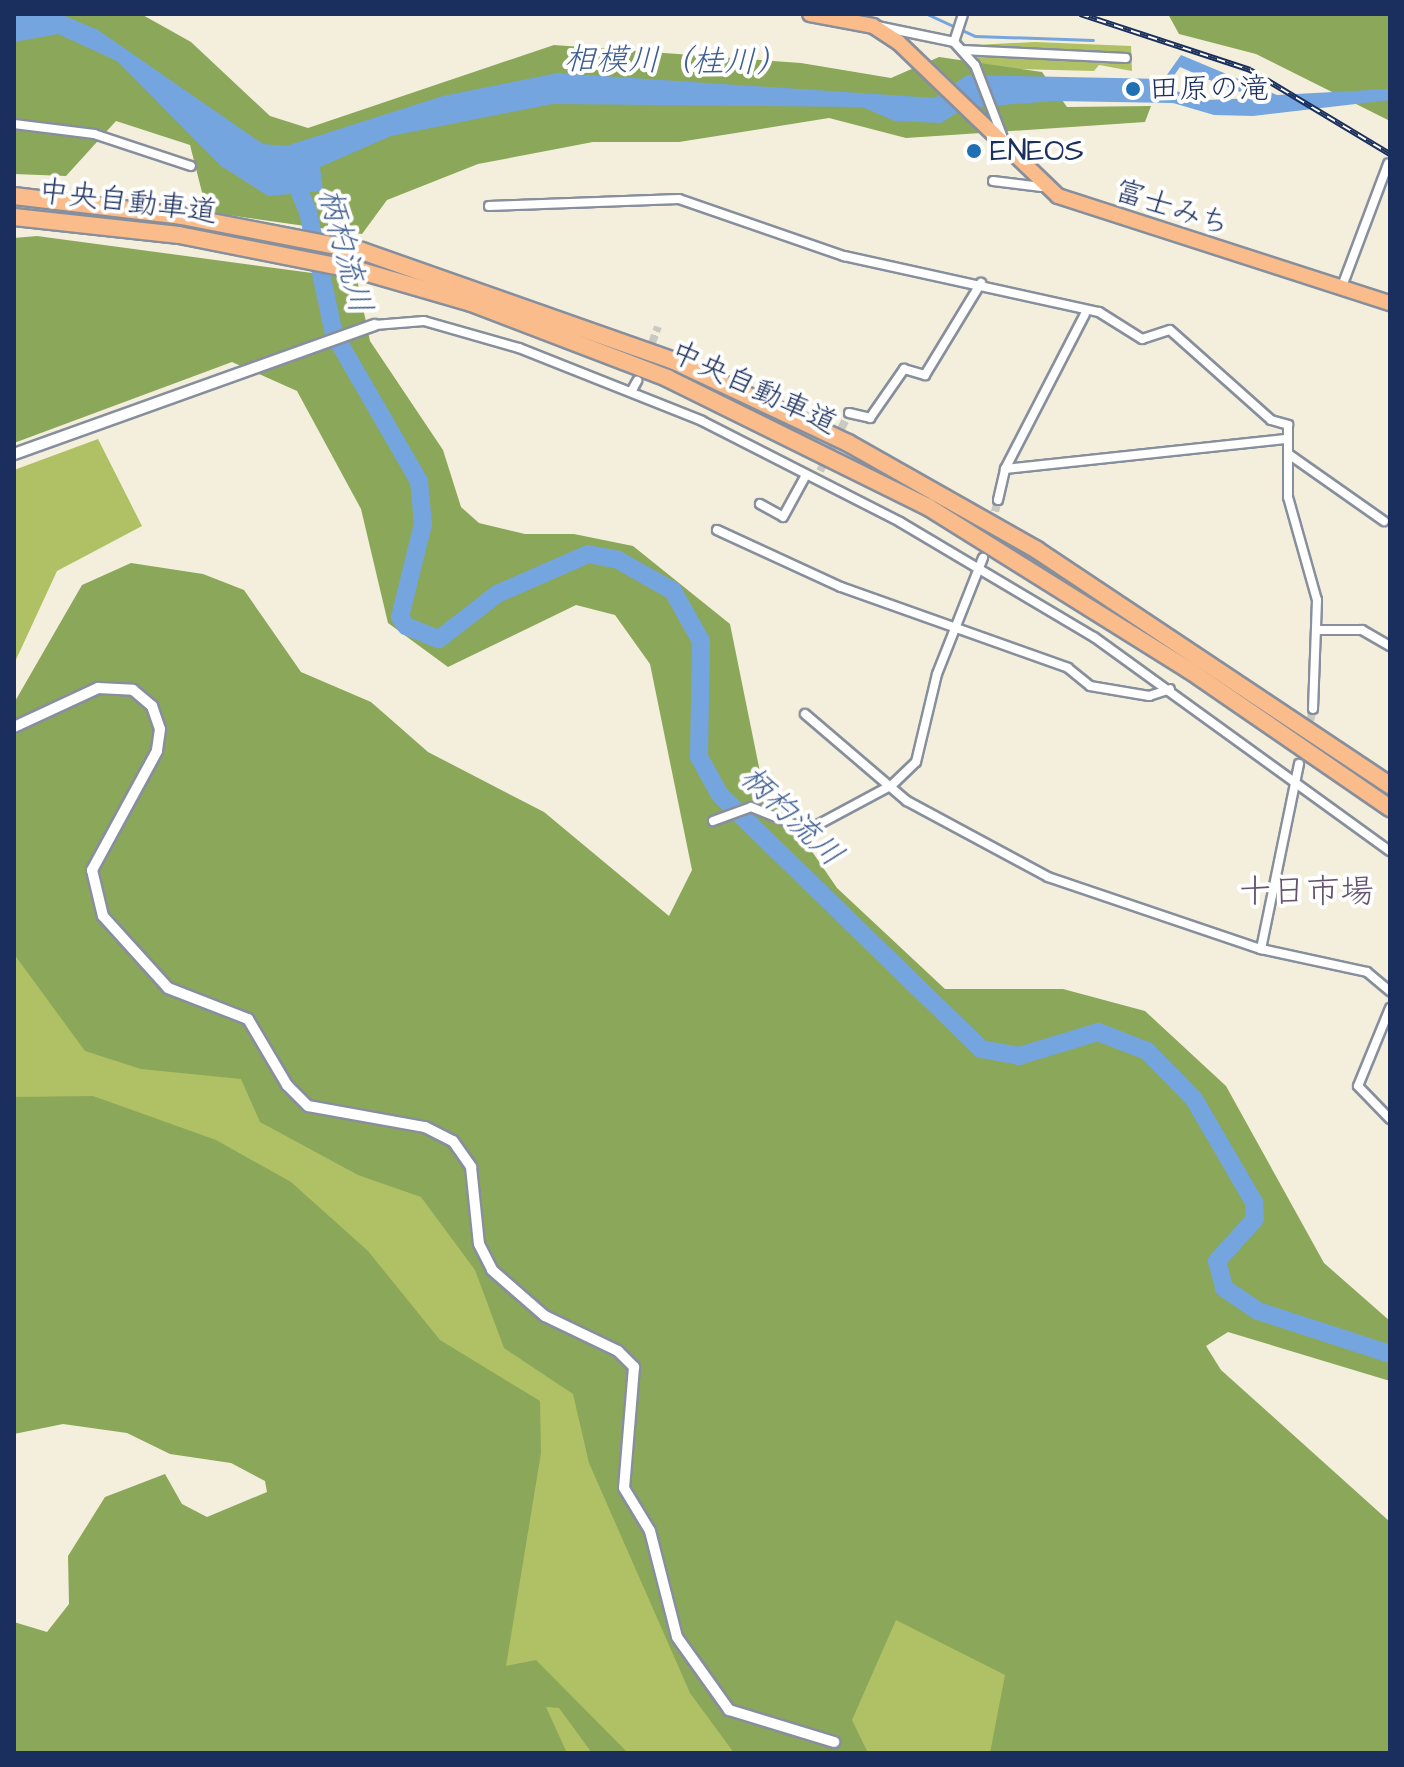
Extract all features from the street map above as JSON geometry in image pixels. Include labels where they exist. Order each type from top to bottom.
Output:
[{"type":"highway","name":"富士みち","points":[[810,14],[873,26],[936,79],[1042,187],[1115,218],[1390,303]]},
{"type":"highway","name":"中央自動車道","points":[[18,195],[181,216],[362,251],[579,322],[848,443],[1037,550],[1390,785]]},
{"type":"highway","name":"中央自動車道","points":[[14,217],[179,235],[361,271],[575,340],[840,459],[1189,670],[1390,808]]},
{"type":"street","points":[[963,14],[956,35],[962,50],[975,65],[1007,152]]},
{"type":"street","points":[[873,26],[956,35]]},
{"type":"street","points":[[962,50],[1126,58]]},
{"type":"street","points":[[14,124],[94,134],[191,166]]},
{"type":"street","points":[[1341,290],[1388,164]]},
{"type":"street","points":[[993,181],[1025,191],[1042,187]]},
{"type":"street","points":[[489,206],[679,199],[844,256],[939,281],[981,283],[1085,314],[1099,312],[1142,339],[1170,330],[1271,420],[1288,425],[1285,439],[1290,455],[1288,497],[1317,600],[1313,709]]},
{"type":"street","points":[[849,413],[870,418],[904,369],[925,375],[981,283]]},
{"type":"street","points":[[998,500],[1005,469],[1085,314]]},
{"type":"street","points":[[14,454],[375,325],[424,321],[480,335],[631,392],[806,475],[818,476],[982,562],[1170,689],[1390,851]]},
{"type":"street","points":[[631,392],[637,381]]},
{"type":"street","points":[[1005,469],[1285,439]]},
{"type":"street","points":[[1290,455],[1384,521]]},
{"type":"street","points":[[760,504],[783,517],[806,475]]},
{"type":"street","points":[[717,530],[953,629],[1068,668],[1090,686],[1149,696],[1170,689]]},
{"type":"street","points":[[713,821],[751,807],[808,830],[892,785],[916,762],[953,629],[982,562]]},
{"type":"street","points":[[1316,630],[1362,630],[1390,646]]},
{"type":"street","points":[[14,727],[98,688],[133,690],[152,706],[160,729],[157,751],[92,870],[103,916],[161,984],[248,1019],[287,1085],[308,1106],[425,1127],[453,1141],[471,1167],[479,1244],[492,1270],[545,1316],[634,1367],[624,1488],[650,1531],[666,1614],[677,1637],[729,1710],[834,1742]]},
{"type":"street","points":[[805,714],[892,785],[907,801],[1048,877],[1261,949],[1367,972],[1390,991]]},
{"type":"street","points":[[1261,949],[1299,764]]},
{"type":"street","points":[[1390,1008],[1358,1086],[1390,1119]]},
{"type":"green space","points":[[14,14],[141,14],[191,42],[270,116],[308,128],[554,45],[801,63],[891,78],[939,57],[1042,72],[1067,107],[1151,106],[1145,122],[906,138],[829,118],[679,142],[593,142],[478,164],[387,200],[362,234],[207,212],[190,145],[116,121],[66,176],[14,174]]},
{"type":"green space","points":[[1168,14],[1390,14],[1390,121],[1256,54],[1179,34]]},
{"type":"green space","points":[[1035,42],[1131,46],[1132,71],[1099,65],[1094,71],[980,68],[974,45]]},
{"type":"green space","points":[[37,236],[357,279],[370,341],[443,450],[461,507],[479,523],[525,534],[574,534],[633,546],[730,624],[761,777],[837,888],[945,989],[1063,989],[1145,1011],[1226,1086],[1324,1263],[1390,1321],[1390,1381],[1228,1332],[1206,1346],[1221,1370],[1390,1522],[1390,1753],[990,1753],[1005,1675],[896,1620],[852,1720],[868,1753],[734,1753],[690,1693],[589,1463],[573,1394],[504,1348],[475,1270],[421,1197],[358,1175],[260,1122],[241,1079],[141,1069],[85,1051],[14,954],[14,703],[82,585],[131,563],[203,574],[244,590],[301,672],[371,702],[428,752],[544,812],[669,916],[692,870],[650,664],[615,615],[576,605],[448,667],[388,623],[361,509],[297,391],[232,362],[14,443],[14,238]]},
{"type":"green space","points":[[98,439],[142,526],[57,571],[14,664],[14,470]]},
{"type":"green space","points":[[14,907],[933,1446],[1166,1753],[483,1753],[14,1166]]},
{"type":"green space","points":[[93,1096],[216,1140],[291,1182],[368,1251],[440,1340],[540,1401],[541,1453],[506,1666],[536,1660],[628,1753],[592,1753],[559,1708],[546,1707],[567,1753],[14,1753],[14,1622],[47,1632],[69,1604],[68,1556],[105,1497],[165,1474],[182,1504],[207,1517],[267,1492],[265,1481],[231,1463],[170,1454],[127,1433],[63,1424],[14,1434],[14,1097]]},
{"type":"water","points":[[14,14],[60,14],[98,30],[263,144],[286,146],[443,96],[557,73],[935,98],[967,75],[1164,79],[1181,55],[1277,95],[1390,89],[1390,100],[1253,116],[1214,115],[1173,103],[1054,101],[964,108],[941,123],[895,121],[862,107],[552,104],[391,136],[320,167],[323,191],[268,196],[221,166],[117,61],[58,34],[14,42]],"holes":[[[1180,67],[1256,98],[1207,100],[1176,91],[1168,84]]]},
{"type":"waterway","points":[[927,14],[975,36],[1093,40]]},
{"type":"waterway","name":"柄杓流川","points":[[290,169],[308,212],[334,334],[419,481],[423,524],[400,617],[406,626],[439,639],[497,594],[588,554],[618,560],[673,591],[701,641],[699,757],[720,795],[981,1049],[1019,1056],[1098,1032],[1147,1051],[1194,1099],[1254,1202],[1255,1219],[1217,1261],[1224,1288],[1258,1311],[1390,1354]]},
{"type":"tunnel","points":[[648,354],[658,327]]},
{"type":"tunnel","points":[[820,471],[849,413]]},
{"type":"tunnel","points":[[983,558],[998,500]]},
{"type":"tunnel","points":[[1307,732],[1313,709]]},
{"type":"railway","points":[[1080,14],[1250,70],[1390,154]]},
{"type":"place","name":"田原の滝","points":[[1133,89]]},
{"type":"place","name":"ENEOS","points":[[974,151]]},
{"type":"district","name":"十日市場","points":[[1306,893]]},
{"type":"water label","name":"相模川（桂川）","points":[[676,62]]}]
